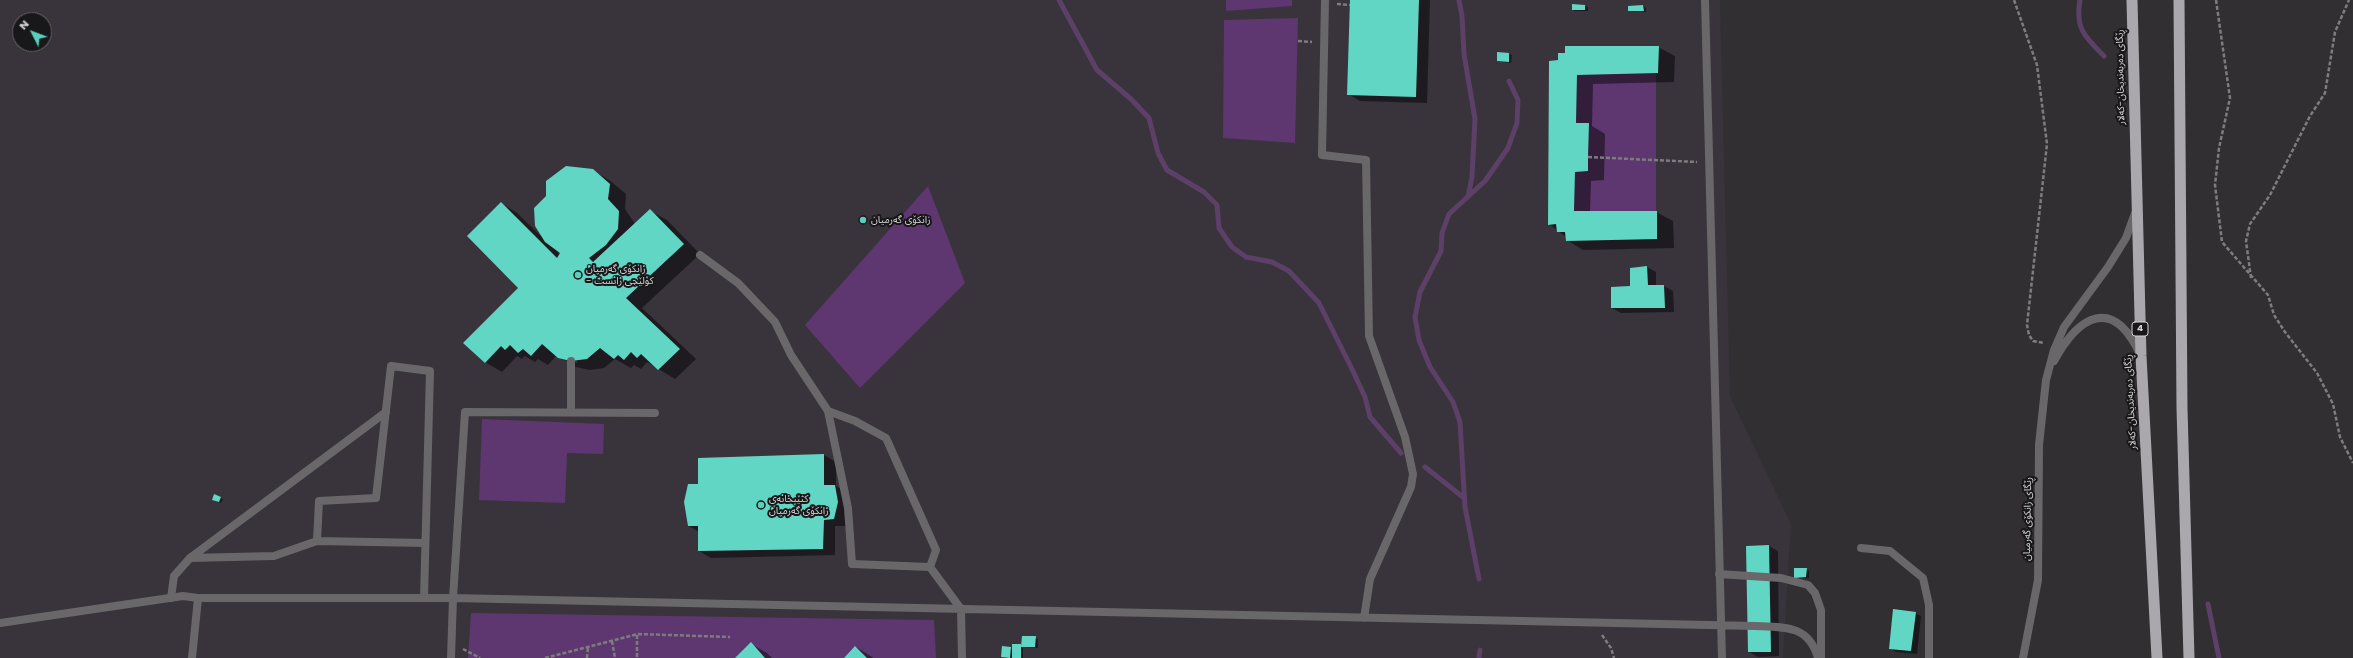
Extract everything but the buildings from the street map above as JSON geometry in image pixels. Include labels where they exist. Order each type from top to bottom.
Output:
[{"type":"highway","name":"ڕێگای دەربەندیخان-کەلار","points":[[2132,0],[2136,209],[2141,356],[2157,658]]},
{"type":"highway","points":[[2179,0],[2182,408],[2189,658]]},
{"type":"street","points":[[1325,0],[1322,155],[1366,160],[1369,336],[1405,437],[1414,474],[1411,487],[1370,579],[1364,618]]},
{"type":"street","points":[[1705,0],[1722,658]]},
{"type":"street","points":[[2046,380],[2061,333],[2126,238],[2136,209]]},
{"type":"street","points":[[700,255],[738,283],[775,322],[791,355],[828,411],[848,508],[852,564],[930,567]]},
{"type":"street","points":[[2046,380],[2055,360],[2070,338],[2079,327],[2094,318],[2107,319],[2122,326],[2131,337],[2141,356]]},
{"type":"street","points":[[571,361],[571,412]]},
{"type":"street","points":[[317,541],[319,501],[376,498],[391,366],[430,371],[424,598]]},
{"type":"street","name":"ڕێگای زانکۆی گەرمیان","points":[[2023,658],[2038,580],[2039,445],[2046,380]]},
{"type":"street","points":[[828,411],[855,421],[886,438],[936,550],[930,567]]},
{"type":"street","points":[[171,598],[174,576],[190,558],[386,412]]},
{"type":"street","points":[[451,658],[453,598],[465,412],[655,413]]},
{"type":"street","points":[[190,558],[274,556],[317,541],[425,543]]},
{"type":"street","points":[[1861,548],[1890,551],[1923,578],[1929,605],[1929,658]]},
{"type":"street","points":[[930,567],[960,609],[962,658]]},
{"type":"street","points":[[1719,574],[1781,578],[1808,585],[1815,593],[1821,610],[1821,658]]},
{"type":"street","points":[[0,623],[183,596],[198,598],[453,598],[1778,627],[1797,631],[1808,638],[1815,647],[1818,658]]},
{"type":"street","points":[[192,658],[198,598]]},
{"type":"path","points":[[2014,0],[2037,65],[2047,144],[2027,324],[2029,335],[2033,341],[2040,344],[2048,343],[2061,333]]},
{"type":"path","points":[[2216,0],[2230,98],[2220,148],[2215,185],[2218,222],[2222,242],[2251,278],[2268,295],[2274,315],[2285,332],[2317,373],[2333,404],[2340,436],[2353,464]]},
{"type":"path","points":[[2251,278],[2246,241],[2250,224],[2270,195],[2310,116],[2325,94],[2335,32],[2349,0]]},
{"type":"path","points":[[1588,157],[1709,163]]},
{"type":"path","points":[[1594,623],[1611,648],[1614,658]]},
{"type":"path","points":[[637,635],[638,658]]},
{"type":"path","points":[[545,658],[637,635],[730,637]]},
{"type":"path","points":[[612,641],[615,658]]},
{"type":"path","points":[[452,644],[480,658]]},
{"type":"path","points":[[587,658],[588,647]]},
{"type":"shaded area","name":"زانکۆی گەرمیان","points":[[0,0],[1720,0],[1730,396],[1791,524],[1783,658],[0,658]]},
{"type":"shaded area","points":[[1226,0],[1292,0],[1292,6],[1226,11]]},
{"type":"shaded area","points":[[1298,18],[1295,143],[1223,138],[1224,20]]},
{"type":"shaded area","points":[[1656,72],[1656,211],[1574,211],[1577,75]]},
{"type":"shaded area","points":[[928,186],[965,283],[860,388],[805,325]]},
{"type":"shaded area","points":[[482,419],[604,424],[603,454],[567,453],[565,503],[479,500]]},
{"type":"shaded area","points":[[471,613],[934,620],[936,658],[468,658]]},
{"type":"waterway","points":[[1059,0],[1097,70],[1131,99],[1149,118],[1158,153],[1167,170],[1204,192],[1217,205],[1219,228],[1232,247],[1246,257],[1272,262],[1289,271],[1319,303],[1365,397],[1370,417],[1401,453]]},
{"type":"waterway","points":[[1459,0],[1462,16],[1464,54],[1475,119],[1472,177],[1468,197]]},
{"type":"waterway","points":[[2080,0],[2080,25],[2087,38],[2104,56]]},
{"type":"waterway","points":[[1479,579],[1465,507],[1460,422],[1453,402],[1430,367],[1419,340],[1415,317],[1420,292],[1441,251],[1442,233],[1449,214],[1485,181],[1508,148],[1517,123],[1518,100],[1509,81]]},
{"type":"waterway","points":[[1425,467],[1464,498]]},
{"type":"waterway","points":[[2208,604],[2219,658]]},
{"type":"waterway","points":[[1479,658],[1480,650]]},
{"type":"place","name":"زانکۆی گەرمیان","points":[[863,220]]},
{"type":"place","name":"زانکۆی گەرمیان - کۆلێجی زانست","points":[[578,275]]},
{"type":"place","name":"کتێبخانەی زانکۆی گەرمیان","points":[[761,505]]}]
